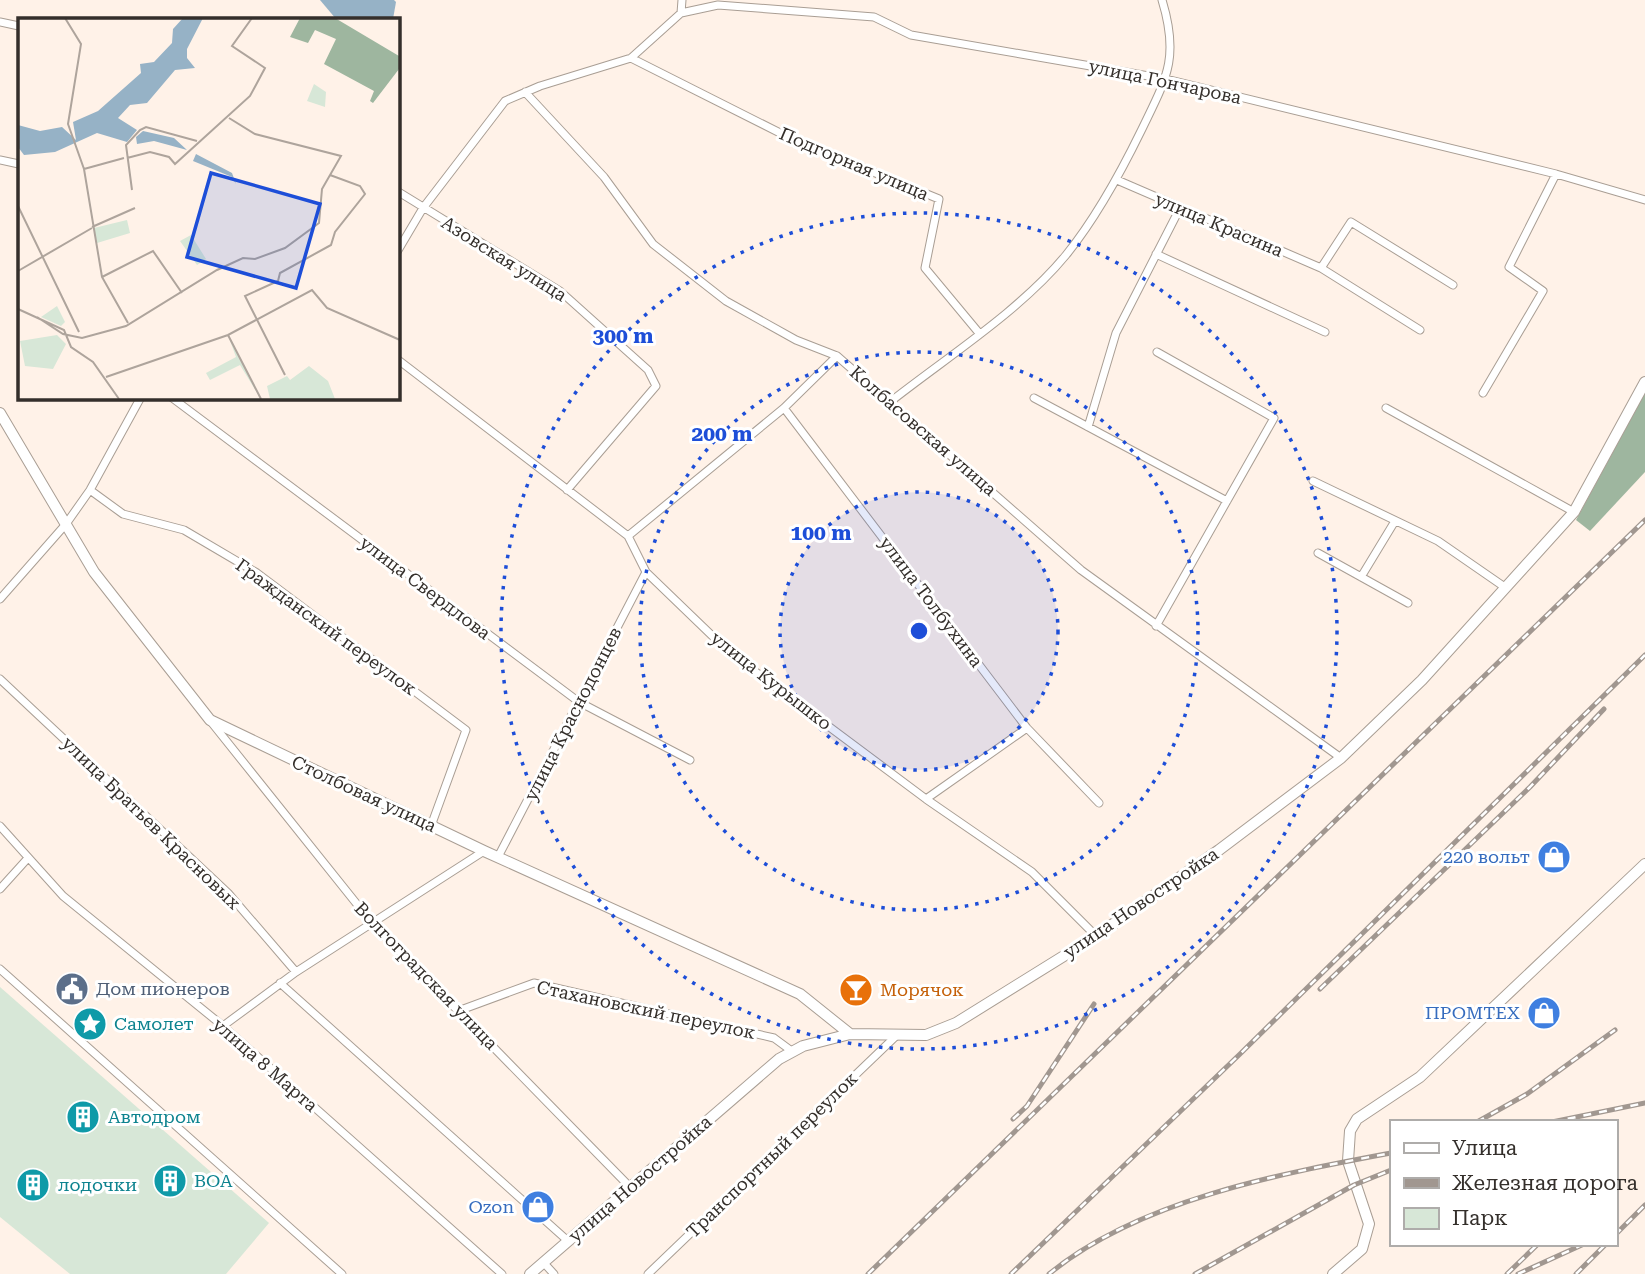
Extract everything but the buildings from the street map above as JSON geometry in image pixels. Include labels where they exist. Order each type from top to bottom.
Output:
[{"type":"main road","name":"улица Новостройка","points":[[530,1274],[793,1052],[803,1046],[850,1034],[926,1035],[956,1023],[1097,936],[1219,850],[1341,758],[1422,680],[1574,512],[1645,382]]},
{"type":"main road","name":"Столбовая улица","points":[[0,413],[94,572],[210,720],[484,851],[499,855],[800,994],[850,1034]]},
{"type":"main road","points":[[1332,1274],[1362,1249],[1370,1224],[1348,1161],[1350,1131],[1357,1119],[1420,1077],[1645,864]]},
{"type":"street","points":[[399,249],[423,208],[505,101],[631,58],[681,13],[682,0]]},
{"type":"street","points":[[890,402],[979,333],[1041,281],[1067,254],[1116,180],[1166,79],[1172,53],[1170,25],[1162,0]]},
{"type":"street","name":"улица Гончарова","points":[[681,13],[718,5],[874,17],[911,35],[1166,79],[1556,174],[1645,200]]},
{"type":"street","points":[[0,22],[18,26]]},
{"type":"street","name":"Подгорная улица","points":[[631,58],[790,138],[939,199],[925,268],[979,333]]},
{"type":"street","name":"Колбасовская улица","points":[[525,92],[604,177],[653,244],[726,301],[796,340],[837,356],[1081,570],[1341,758]]},
{"type":"street","points":[[0,160],[18,164]]},
{"type":"street","points":[[1483,393],[1543,291],[1509,267],[1556,174]]},
{"type":"street","name":"улица Красина","points":[[1116,180],[1321,268],[1420,330]]},
{"type":"street","name":"Азовская улица","points":[[399,192],[560,291],[648,370],[656,386],[568,489]]},
{"type":"street","points":[[1088,427],[1116,333],[1180,208]]},
{"type":"street","points":[[1321,268],[1351,222],[1453,285]]},
{"type":"street","points":[[1156,254],[1325,332]]},
{"type":"street","points":[[1156,626],[1274,418],[1157,352]]},
{"type":"street","points":[[628,536],[784,408],[837,356]]},
{"type":"street","name":"улица Курышко","points":[[399,361],[628,536],[646,572],[729,652],[926,799],[1032,873],[1097,936]]},
{"type":"street","points":[[1034,398],[1227,501]]},
{"type":"street","points":[[0,599],[66,524],[90,489],[140,399]]},
{"type":"street","name":"улица Свердлова","points":[[174,399],[579,702],[690,760]]},
{"type":"street","name":"улица Толбухина","points":[[784,408],[1027,729],[1099,803]]},
{"type":"street","points":[[1386,408],[1574,512]]},
{"type":"street","points":[[1313,481],[1438,541],[1506,588]]},
{"type":"street","name":"Гражданский переулок","points":[[90,489],[123,514],[184,530],[257,573],[466,730],[431,826]]},
{"type":"street","points":[[1361,577],[1395,521]]},
{"type":"street","points":[[1318,553],[1408,603]]},
{"type":"street","name":"улица Краснодонцев","points":[[499,855],[646,572]]},
{"type":"street","name":"улица Братьев Красновых","points":[[0,679],[228,893],[296,972]]},
{"type":"street","name":"Волгоградская улица","points":[[210,720],[372,923],[630,1187]]},
{"type":"street","points":[[926,799],[1027,729]]},
{"type":"street","name":"улица 8 Марта","points":[[0,826],[64,896],[223,1026],[502,1274]]},
{"type":"street","points":[[223,1026],[296,972],[484,851]]},
{"type":"street","points":[[0,889],[28,858]]},
{"type":"street","points":[[0,969],[342,1274]]},
{"type":"street","points":[[280,983],[568,1241]]},
{"type":"street","name":"Стахановский переулок","points":[[458,1012],[534,983],[774,1038],[793,1052]]},
{"type":"street","name":"Транспортный переулок","points":[[648,1274],[896,1036]]},
{"type":"street","points":[[543,1262],[554,1274]]},
{"type":"green space","points":[[1645,393],[1645,472],[1590,531],[1576,520]]},
{"type":"green space","points":[[0,987],[269,1223],[226,1274],[70,1274],[0,1217]]},
{"type":"water","points":[[320,0],[396,2],[393,18],[335,18]]},
{"type":"railway","points":[[868,1274],[1645,520]]},
{"type":"railway","points":[[1011,1274],[1240,1054],[1645,655]]},
{"type":"railway","points":[[1320,989],[1530,787],[1604,709]]},
{"type":"railway","points":[[1013,1119],[1027,1106],[1094,1004]]},
{"type":"railway","points":[[1481,1120],[1527,1094],[1615,1030]]},
{"type":"railway","points":[[1562,1120],[1645,1103]]},
{"type":"railway","points":[[1049,1274],[1085,1248],[1167,1209],[1257,1181],[1390,1153]]},
{"type":"railway","points":[[1195,1274],[1354,1185],[1390,1170]]},
{"type":"railway","points":[[1617,1233],[1645,1205]]},
{"type":"railway","points":[[1507,1274],[1536,1246]]},
{"type":"railway","points":[[1518,1274],[1580,1246]]},
{"type":"railway","points":[[1576,1274],[1604,1246]]},
{"type":"place","name":"220 вольт","points":[[1554,857]]},
{"type":"place","name":"Дом пионеров","points":[[72,989]]},
{"type":"place","name":"Морячок","points":[[856,990]]},
{"type":"place","name":"ПРОМТЕХ","points":[[1544,1013]]},
{"type":"place","name":"Самолет","points":[[90,1024]]},
{"type":"place","name":"Автодром","points":[[83,1117]]},
{"type":"place","name":"ВОА","points":[[170,1181]]},
{"type":"place","name":"лодочки","points":[[33,1185]]},
{"type":"place","name":"Ozon","points":[[538,1207]]}]
